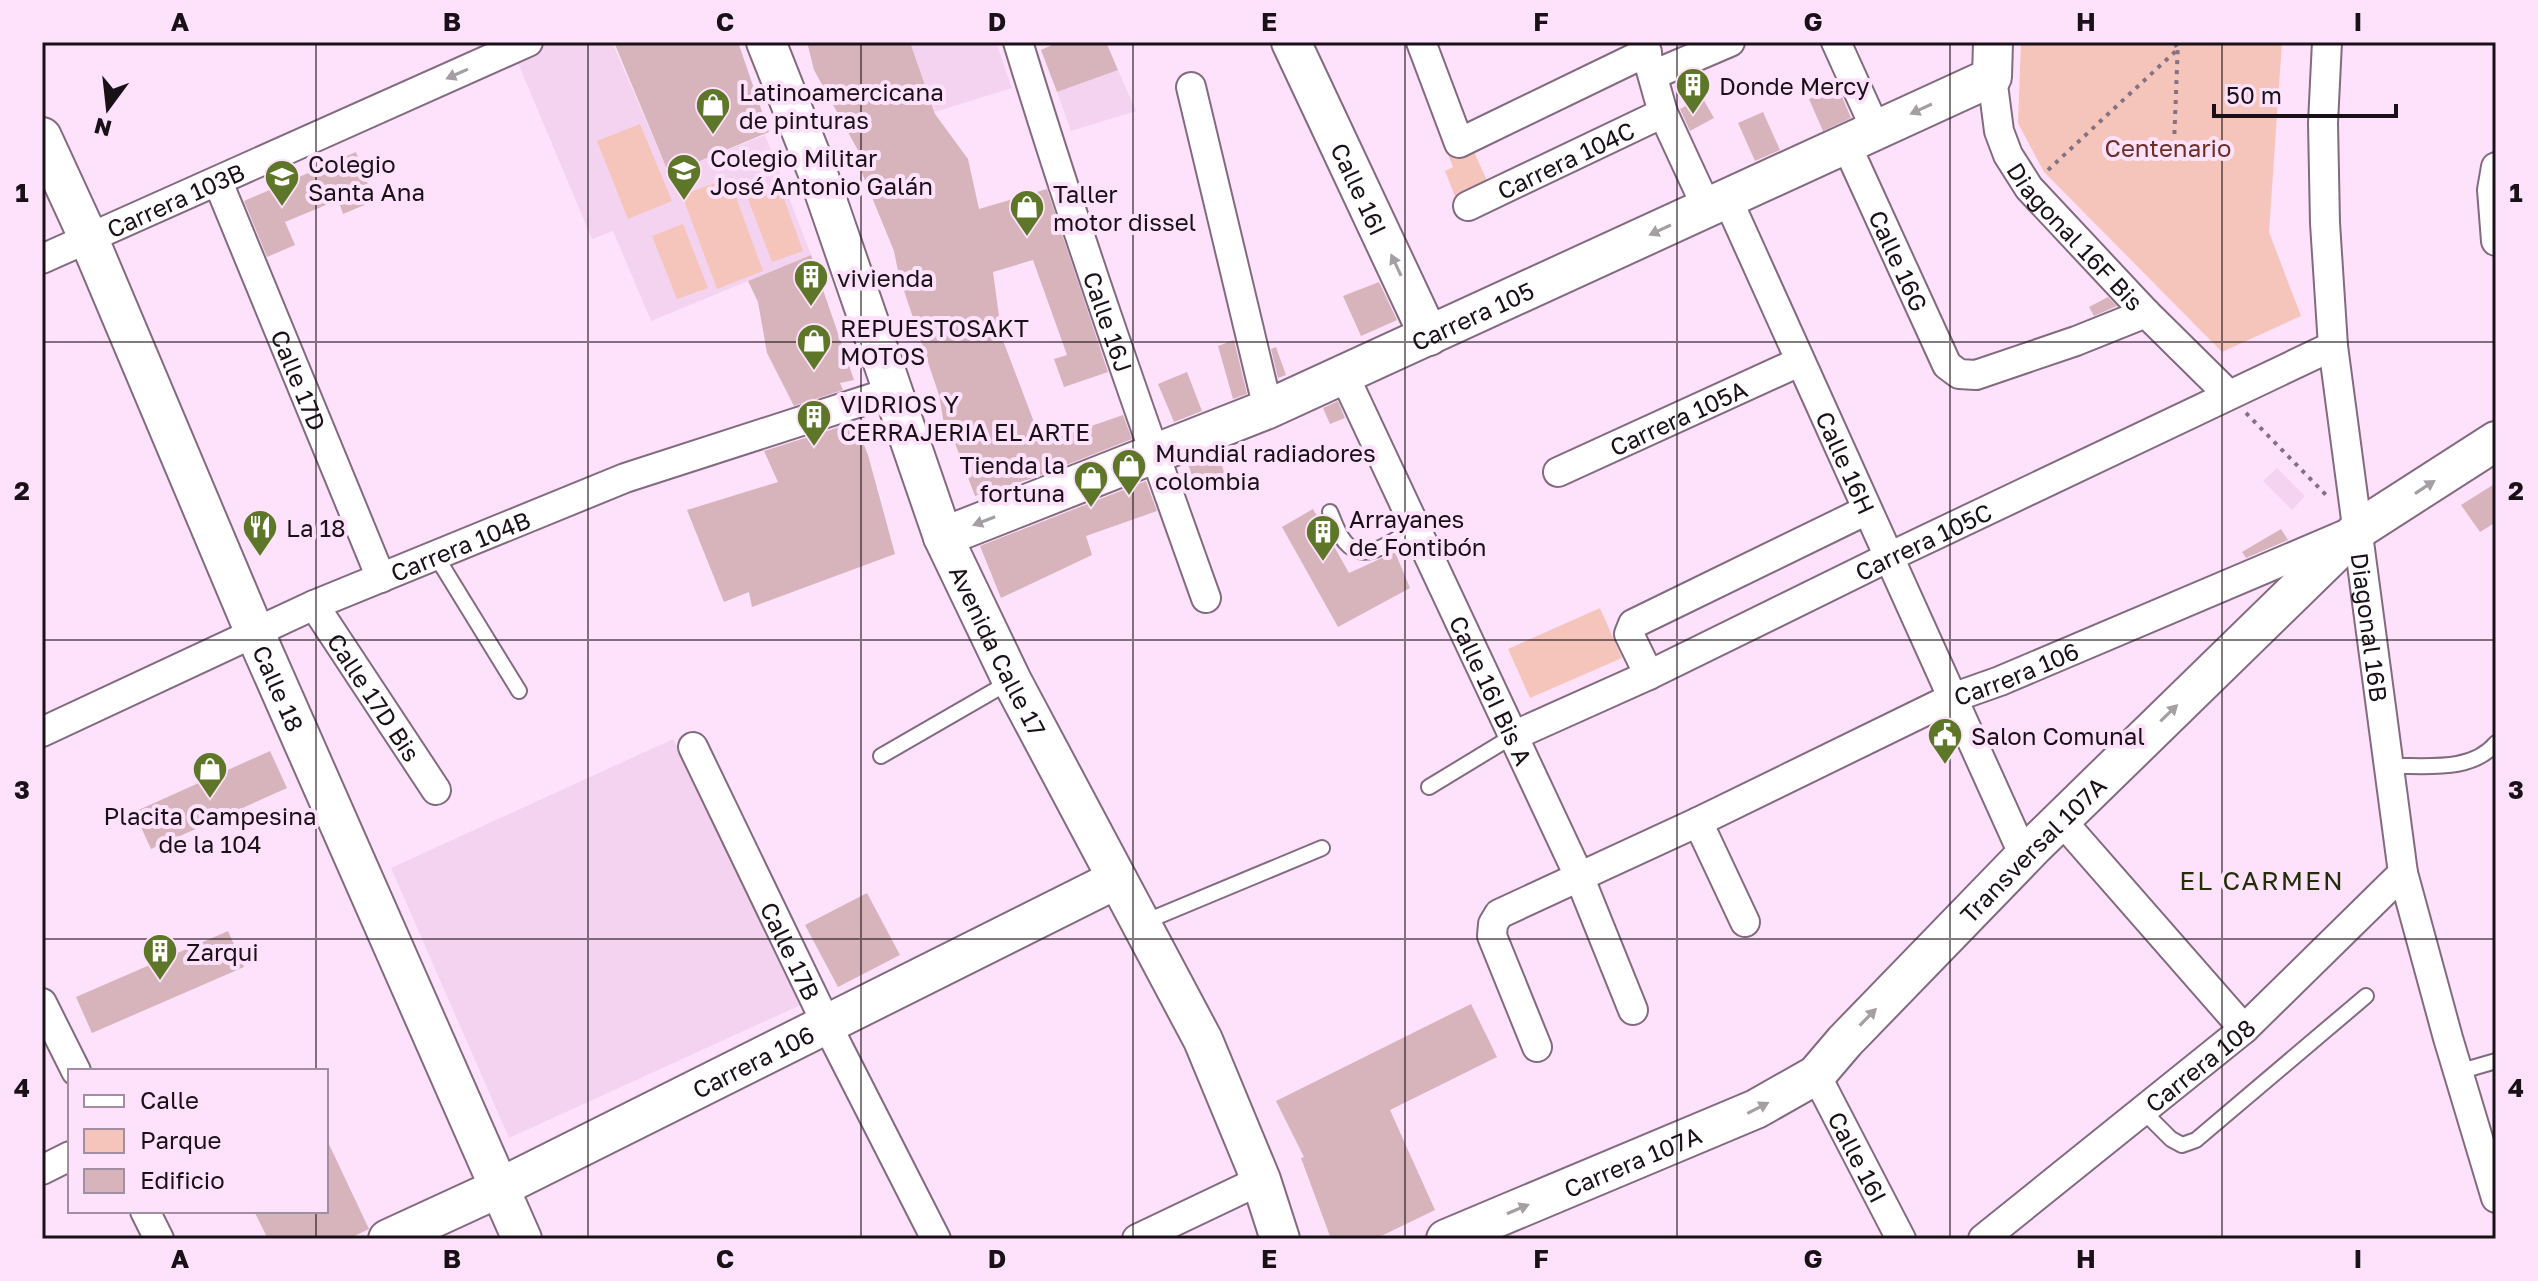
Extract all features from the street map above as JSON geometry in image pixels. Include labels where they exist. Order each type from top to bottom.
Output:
[{"type":"street","name":"Carrera 103B","points":[[42,259],[528,42]]},
{"type":"street","name":"Avenida Calle 17","points":[[766,42],[817,171],[943,537],[1012,681],[1203,1040],[1261,1180],[1280,1239]]},
{"type":"street","name":"Calle 16I","points":[[1291,42],[1429,336]]},
{"type":"street","points":[[1421,42],[1459,143],[1648,56],[1730,42]]},
{"type":"street","name":"Calle 16G","points":[[1836,42],[1861,137],[1947,365],[1959,374],[1976,375],[2146,313]]},
{"type":"street","name":"Diagonal 16B","points":[[2327,42],[2323,123],[2325,223],[2333,346],[2403,873],[2496,1198]]},
{"type":"street","name":"Calle 16J","points":[[1021,43],[1045,131],[1206,598]]},
{"type":"street","name":"Calle 16H","points":[[1648,56],[1663,113],[1717,203],[1799,362],[2024,856]]},
{"type":"street","name":"Carrera 105","points":[[943,537],[1268,409],[1344,375],[1861,137],[1993,59]]},
{"type":"street","name":"Diagonal 16F Bis","points":[[1993,59],[1999,131],[2008,155],[2029,188],[2146,313],[2229,395]]},
{"type":"street","points":[[1191,87],[1268,409]]},
{"type":"street","name":"Carrera 104C","points":[[1468,206],[1663,113]]},
{"type":"street","name":"Calle 18","points":[[42,137],[88,237],[255,633],[522,1239]]},
{"type":"street","points":[[2496,167],[2492,190],[2496,241]]},
{"type":"street","name":"Calle 17D","points":[[218,182],[381,578]]},
{"type":"street","name":"Carrera 105C","points":[[1513,736],[1649,675],[2333,346]]},
{"type":"street","name":"Carrera 105A","points":[[1558,472],[1799,362]]},
{"type":"street","name":"Calle 16I Bis A","points":[[1344,375],[1579,876],[1633,1010]]},
{"type":"street","name":"Carrera 104B","points":[[42,732],[314,605],[625,478],[891,392]]},
{"type":"street","name":"Carrera 106","points":[[1537,1047],[1492,936],[1493,924],[1499,914],[1698,822],[1952,698],[2000,681],[2359,529],[2496,441]]},
{"type":"street","points":[[1649,675],[1629,634],[1633,624],[1867,510]]},
{"type":"street","name":"Transversal 107A","points":[[1816,1075],[1855,1030],[2024,856],[2359,529]]},
{"type":"street","name":"Calle 17D Bis","points":[[314,605],[436,790]]},
{"type":"street","name":"Calle 17B","points":[[693,747],[827,1025],[936,1239]]},
{"type":"street","points":[[2061,820],[2244,1029]]},
{"type":"street","points":[[1698,822],[1745,922]]},
{"type":"street","name":"Carrera 108","points":[[1983,1239],[2244,1029],[2403,873]]},
{"type":"street","name":"Carrera 106","points":[[388,1239],[499,1188],[1117,879]]},
{"type":"street","points":[[42,1003],[75,1069]]},
{"type":"street","name":"Calle 16I","points":[[1816,1075],[1901,1239]]},
{"type":"street","name":"Carrera 107A","points":[[1446,1239],[1756,1109],[1816,1075]]},
{"type":"street","points":[[42,1170],[68,1157]]},
{"type":"street","points":[[1137,1239],[1261,1180]]},
{"type":"street","points":[[146,1213],[159,1239]]},
{"type":"lane","points":[[1330,512],[1345,541],[1356,550],[1373,552],[1415,527]]},
{"type":"lane","points":[[436,556],[519,691]]},
{"type":"lane","points":[[881,756],[1012,681]]},
{"type":"lane","points":[[1429,787],[1513,736]]},
{"type":"lane","points":[[2389,766],[2459,765],[2486,755],[2496,743]]},
{"type":"lane","points":[[1141,924],[1322,848]]},
{"type":"lane","points":[[2142,1110],[2171,1139],[2182,1145],[2196,1140],[2366,996]]},
{"type":"lane","points":[[2458,1072],[2496,1061]]},
{"type":"path","points":[[2174,144],[2176,42]]},
{"type":"path","points":[[2029,188],[2178,49]]},
{"type":"path","points":[[2229,395],[2359,529]]},
{"type":"shaded area","name":"Colegio Militar José Antonio Galán","points":[[549,42],[612,42],[669,174],[765,135],[811,255],[651,321],[613,231],[592,239],[515,56]]},
{"type":"shaded area","points":[[910,42],[996,42],[1012,88],[935,112]]},
{"type":"shaded area","points":[[1118,70],[1136,111],[1071,131],[1057,92]]},
{"type":"shaded area","points":[[2277,468],[2305,496],[2292,510],[2263,481]]},
{"type":"shaded area","points":[[673,739],[803,1004],[509,1138],[391,868]]},
{"type":"green space","name":"Centenario","points":[[2021,42],[2282,42],[2269,232],[2301,316],[2222,352],[2044,172],[2018,123]]},
{"type":"green space","points":[[640,124],[672,201],[628,219],[597,141]]},
{"type":"green space","points":[[1459,143],[1470,143],[1493,194],[1460,209],[1445,171],[1453,167],[1446,149]]},
{"type":"green space","points":[[729,178],[763,271],[717,289],[682,195]]},
{"type":"green space","points":[[780,188],[803,251],[772,262],[748,199]]},
{"type":"green space","points":[[683,224],[708,288],[677,299],[652,236]]},
{"type":"green space","points":[[1600,608],[1622,658],[1530,698],[1508,649]]},
{"type":"building","points":[[614,42],[738,42],[769,132],[669,174]]},
{"type":"building","points":[[807,42],[910,42],[935,114],[968,159],[979,209],[1047,189],[1108,372],[1064,387],[1054,359],[1067,355],[1033,260],[993,272],[1002,338],[1042,443],[1123,415],[1132,439],[1036,477],[975,496],[953,438],[950,439],[944,424],[939,395],[899,276],[894,251],[855,156],[860,154],[814,70]]},
{"type":"building","points":[[1059,42],[1106,42],[1118,70],[1057,92],[1041,50]]},
{"type":"building","points":[[1838,87],[1851,118],[1823,131],[1809,99]]},
{"type":"building","name":"Donde Mercy","points":[[1702,97],[1714,118],[1690,131],[1680,109]]},
{"type":"building","points":[[1763,112],[1780,150],[1755,161],[1738,123]]},
{"type":"building","name":"Colegio Santa Ana","points":[[356,152],[374,201],[343,214],[338,200],[285,222],[295,245],[267,257],[244,201]]},
{"type":"building","points":[[811,255],[854,380],[840,383],[843,390],[794,406],[767,353],[758,302],[748,281]]},
{"type":"building","points":[[1379,282],[1397,320],[1361,336],[1343,296]]},
{"type":"building","points":[[2108,297],[2117,306],[2094,316],[2089,307]]},
{"type":"building","points":[[1234,340],[1247,394],[1233,399],[1218,346]]},
{"type":"building","points":[[1276,347],[1286,375],[1278,378],[1271,349]]},
{"type":"building","points":[[1187,372],[1202,411],[1174,422],[1158,384]]},
{"type":"building","points":[[1338,401],[1345,418],[1330,424],[1323,408]]},
{"type":"building","points":[[855,422],[868,455],[895,554],[752,607],[749,592],[724,602],[687,510],[778,482],[764,451]]},
{"type":"building","points":[[1217,453],[1229,485],[1198,494],[1188,464]]},
{"type":"building","points":[[1146,481],[1157,511],[1086,536],[1092,555],[1001,598],[980,546]]},
{"type":"building","points":[[2496,483],[2496,522],[2480,532],[2461,505]]},
{"type":"building","name":"Arrayanes de Fontibón","points":[[1313,509],[1349,573],[1395,552],[1410,588],[1338,627],[1282,527]]},
{"type":"building","points":[[2281,529],[2288,540],[2246,558],[2242,552]]},
{"type":"building","name":"Placita Campesina de la 104","points":[[270,751],[287,788],[151,849],[134,812]]},
{"type":"building","points":[[867,893],[900,955],[838,987],[805,925]]},
{"type":"building","name":"Zarqui","points":[[228,931],[244,967],[92,1033],[76,997]]},
{"type":"building","points":[[1471,1004],[1497,1057],[1390,1110],[1435,1210],[1375,1239],[1331,1239],[1301,1158],[1304,1157],[1276,1101]]},
{"type":"building","points":[[328,1142],[369,1229],[348,1239],[268,1239],[255,1213],[328,1213]]},
{"type":"place","name":"Donde Mercy","points":[[1693,116]]},
{"type":"place","name":"Latinoamercicana de pinturas","points":[[713,136]]},
{"type":"place","name":"Colegio Militar José Antonio Galán","points":[[684,202]]},
{"type":"place","name":"Colegio Santa Ana","points":[[282,208]]},
{"type":"place","name":"Taller motor dissel","points":[[1027,238]]},
{"type":"place","name":"vivienda","points":[[811,308]]},
{"type":"place","name":"REPUESTOSAKT MOTOS","points":[[814,372]]},
{"type":"place","name":"VIDRIOS Y CERRAJERIA EL ARTE","points":[[814,448]]},
{"type":"place","name":"Mundial radiadores colombia","points":[[1129,497]]},
{"type":"place","name":"Tienda la fortuna","points":[[1091,509]]},
{"type":"place","name":"La 18","points":[[260,558]]},
{"type":"place","name":"Arrayanes de Fontibón","points":[[1323,563]]},
{"type":"place","name":"Salon Comunal","points":[[1945,766]]},
{"type":"place","name":"Placita Campesina de la 104","points":[[210,800]]},
{"type":"place","name":"Zarqui","points":[[160,982]]},
{"type":"district","name":"EL CARMEN","points":[[2262,880]]}]
